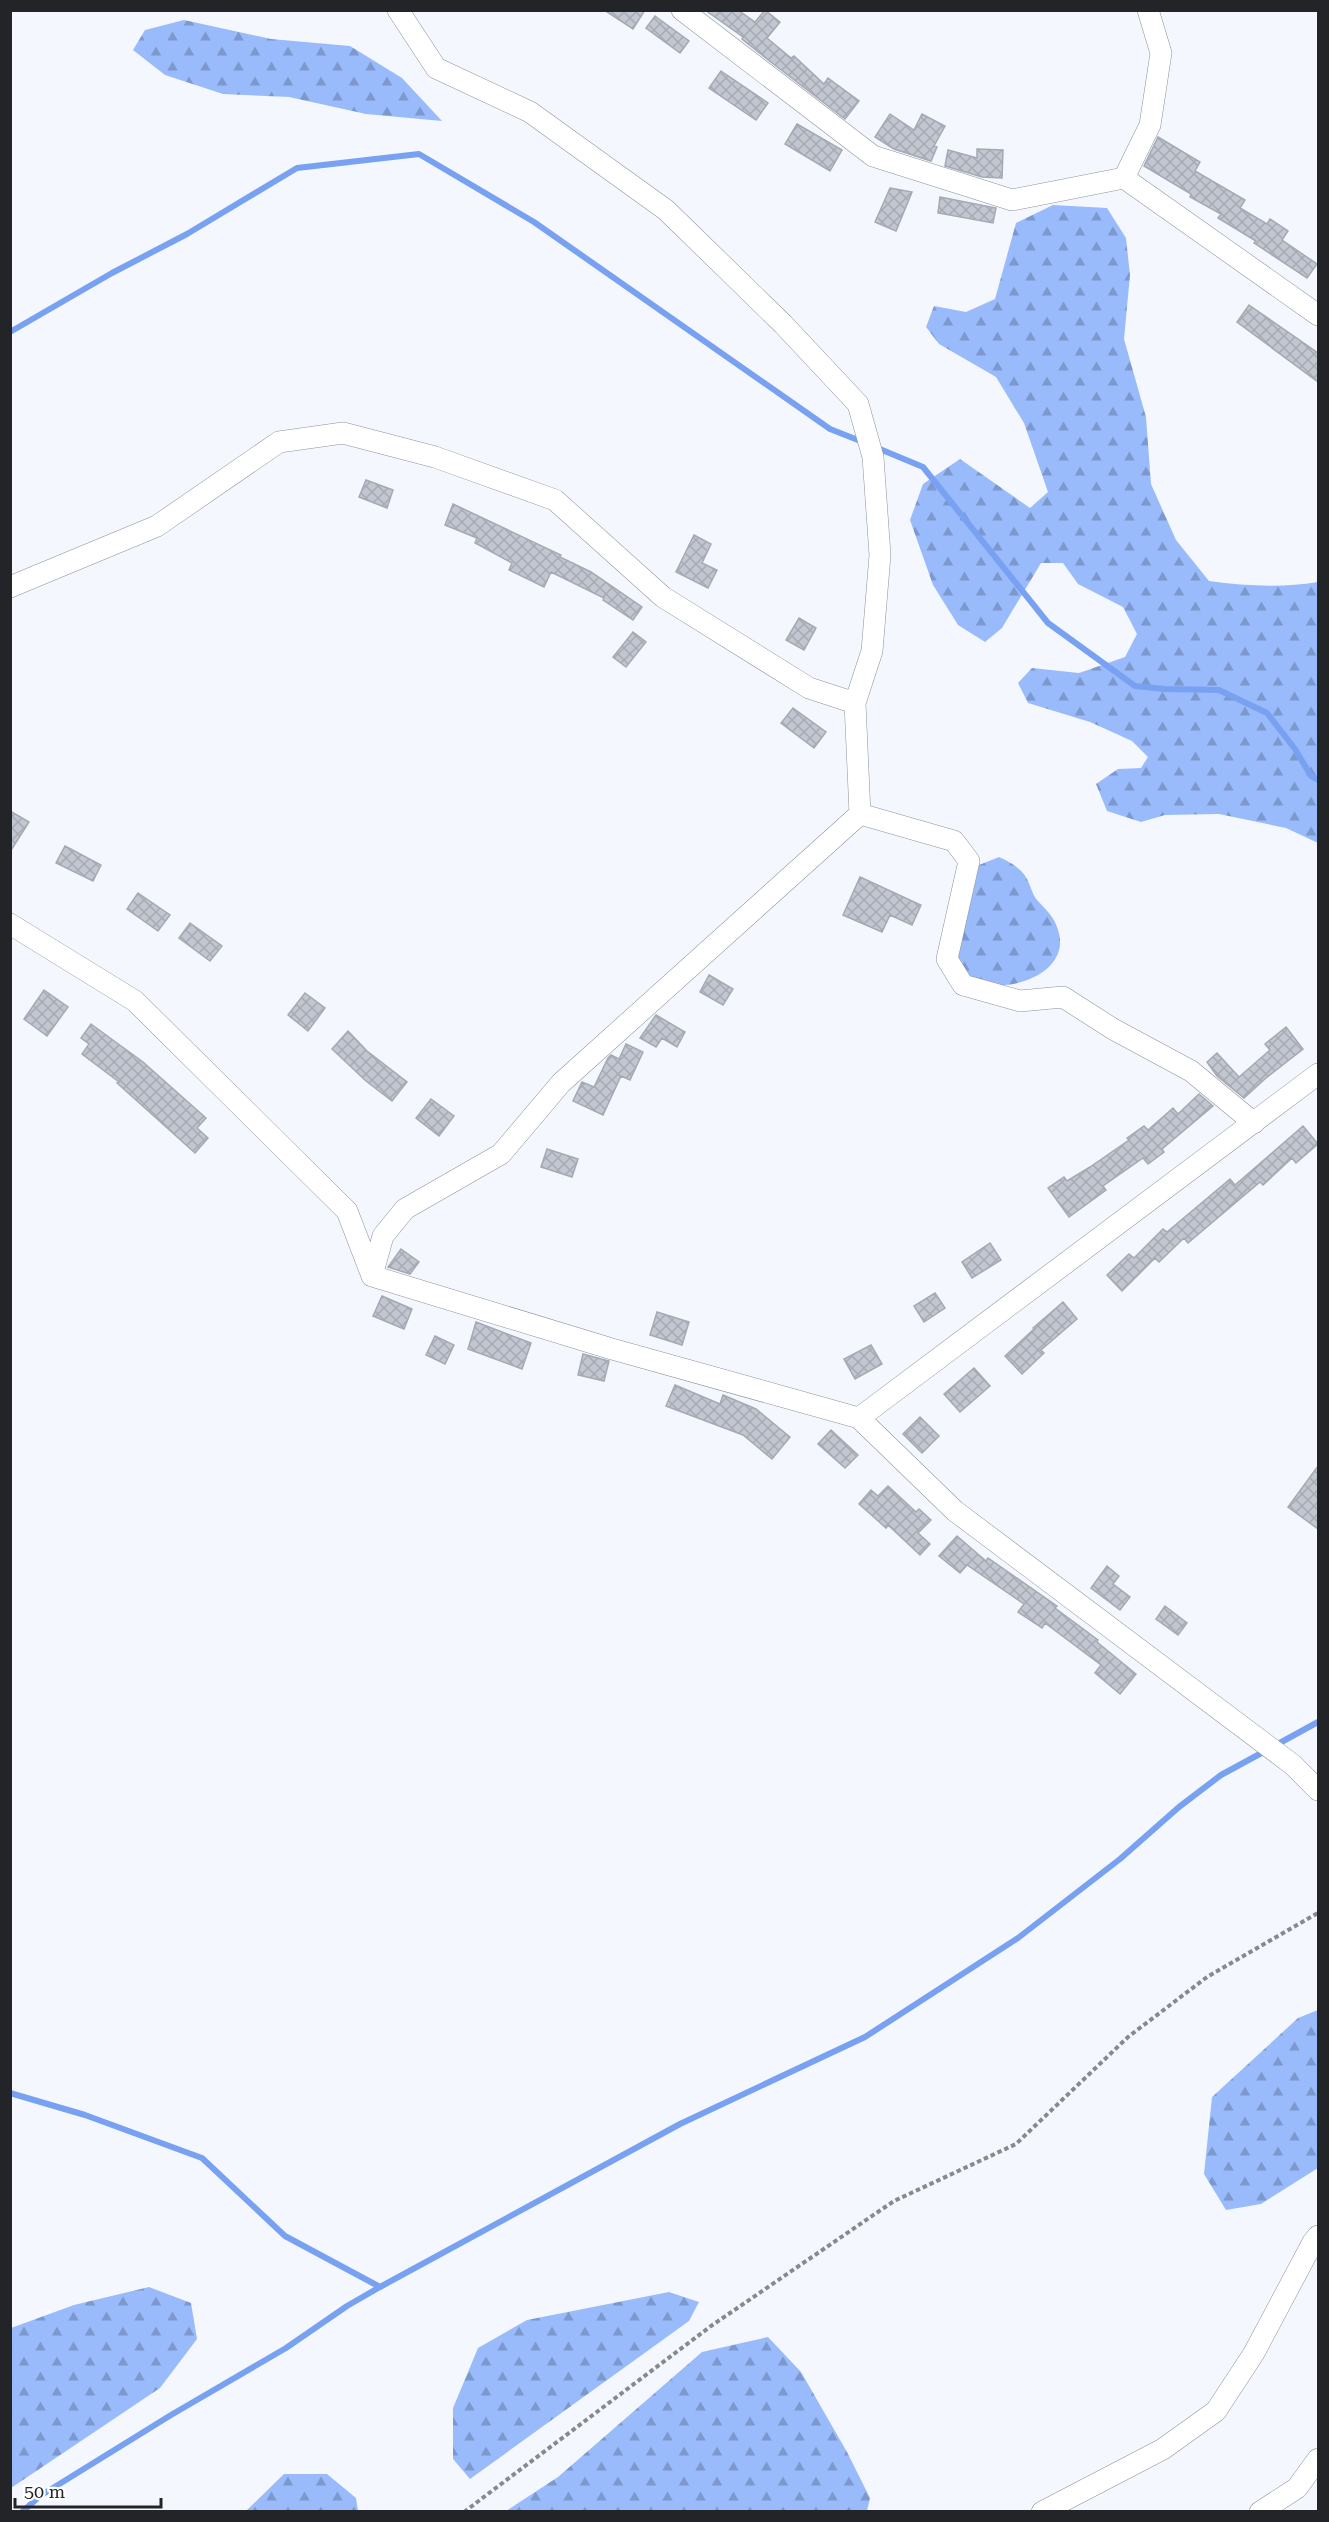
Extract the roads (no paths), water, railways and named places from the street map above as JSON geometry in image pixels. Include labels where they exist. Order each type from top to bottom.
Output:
[{"type":"street","points":[[398,10],[436,68],[530,112],[666,210],[783,324],[858,404],[873,457],[880,555],[872,651],[855,703],[860,814]]},
{"type":"street","points":[[682,10],[873,156],[1012,200],[1124,178],[1318,315]]},
{"type":"street","points":[[1124,178],[1150,125],[1160,64],[1161,53],[1148,10]]},
{"type":"street","points":[[10,587],[157,526],[279,442],[343,433],[435,457],[555,500],[663,597],[809,688],[855,703]]},
{"type":"street","points":[[860,814],[954,842],[969,861],[946,959],[963,985],[1020,1001],[1063,997],[1113,1029],[1191,1071],[1254,1123]]},
{"type":"street","points":[[372,1276],[382,1236],[405,1209],[501,1154],[561,1083],[860,814]]},
{"type":"street","points":[[10,924],[135,1001],[347,1211],[372,1276]]},
{"type":"street","points":[[859,1418],[1318,1074]]},
{"type":"street","points":[[372,1276],[612,1349],[859,1418],[955,1511],[1293,1765],[1318,1790]]},
{"type":"street","points":[[1042,2511],[1163,2449],[1216,2411],[1254,2354],[1318,2236]]},
{"type":"street","points":[[1277,2511],[1318,2459]]},
{"type":"street","points":[[1260,2511],[1297,2488]]},
{"type":"waterway","points":[[10,332],[112,273],[187,234],[297,168],[419,154],[534,222],[830,429],[863,442]]},
{"type":"waterway","points":[[875,447],[923,467],[1048,623],[1135,686],[1219,690],[1267,713],[1295,749],[1311,776],[1318,780]]},
{"type":"waterway","points":[[1276,1745],[1318,1722]]},
{"type":"waterway","points":[[22,2512],[40,2496],[171,2415],[286,2348],[347,2306],[380,2287],[680,2124],[865,2037],[1018,1938],[1120,1859],[1179,1807],[1221,1775],[1267,1750]]},
{"type":"waterway","points":[[10,2093],[85,2115],[202,2158],[285,2236],[380,2287]]}]
